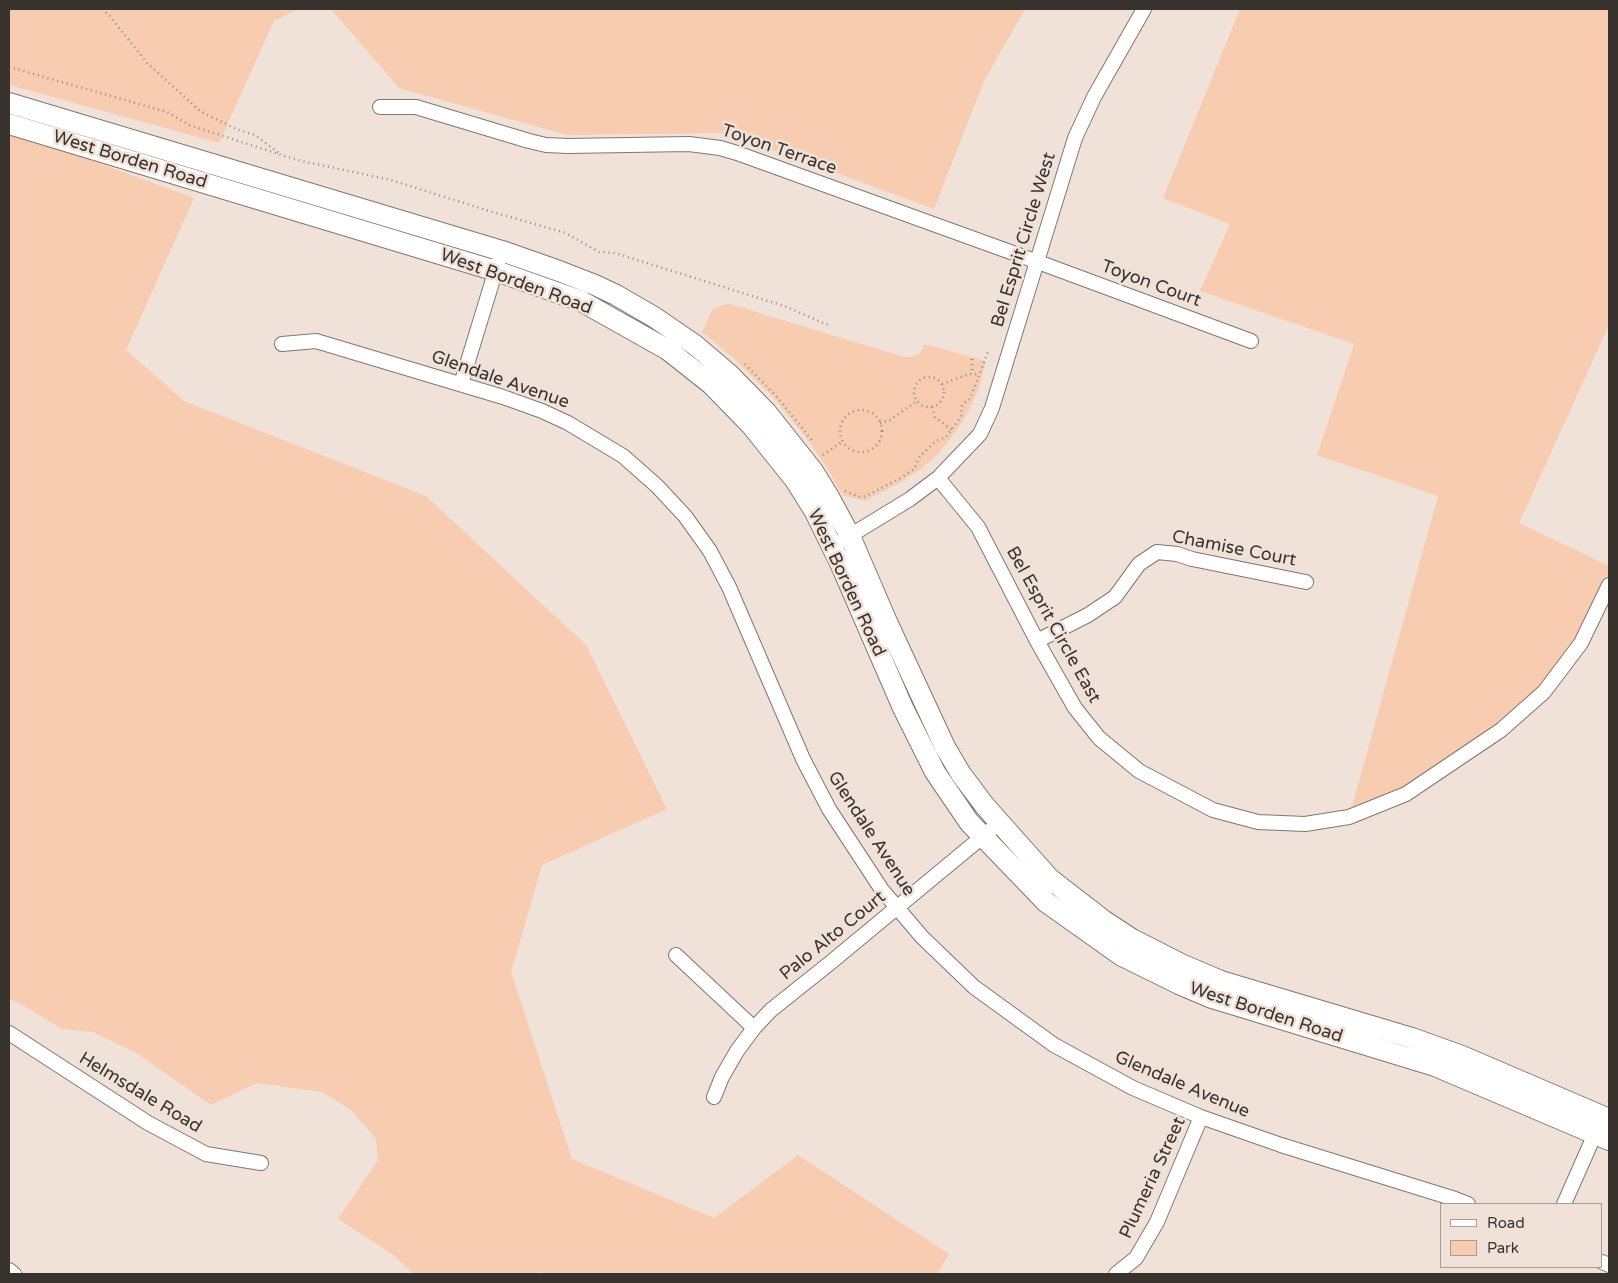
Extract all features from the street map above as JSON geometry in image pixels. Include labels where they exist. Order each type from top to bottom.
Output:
[{"type":"main road","name":"West Borden Road","points":[[9,103],[502,251],[559,271],[616,295],[654,317],[695,345],[729,374],[767,413],[813,471],[850,536],[887,622],[945,747],[961,774],[999,823],[1050,879],[1103,920],[1132,939],[1180,964],[1220,981],[1361,1022],[1462,1056],[1604,1127]]},
{"type":"main road","name":"West Borden Road","points":[[9,124],[496,271],[581,302],[668,350],[711,384],[750,425],[795,480],[815,512],[832,546],[903,708],[934,772],[982,838],[1046,902],[1122,956],[1179,984],[1220,1001],[1435,1066],[1604,1127]]},
{"type":"street","name":"Bel Esprit Circle West","points":[[832,546],[910,499],[938,478],[980,434],[992,408],[1075,138],[1094,97],[1144,9]]},
{"type":"street","name":"Toyon Terrace","points":[[380,108],[416,107],[546,145],[689,144],[720,148],[1038,262]]},
{"type":"street","points":[[461,384],[502,251]]},
{"type":"street","name":"Toyon Court","points":[[1038,262],[1251,342]]},
{"type":"street","name":"Glendale Avenue","points":[[282,344],[316,341],[461,384],[542,411],[568,423],[623,456],[657,486],[685,516],[710,551],[729,587],[803,759],[828,809],[882,890],[922,936],[974,987],[1054,1045],[1133,1088],[1201,1117],[1281,1145],[1465,1203]]},
{"type":"street","name":"Bel Esprit Circle East","points":[[938,478],[978,527],[1075,708],[1099,738],[1139,771],[1213,810],[1258,822],[1305,824],[1349,817],[1406,794],[1501,730],[1544,692],[1581,643],[1609,586]]},
{"type":"street","name":"Chamise Court","points":[[1038,641],[1088,615],[1115,597],[1138,564],[1157,552],[1177,554],[1192,559],[1306,582]]},
{"type":"street","name":"Palo Alto Court","points":[[714,1097],[722,1077],[737,1051],[754,1028],[771,1010],[999,823]]},
{"type":"street","points":[[676,955],[754,1028]]},
{"type":"street","name":"Helmsdale Road","points":[[9,1033],[148,1123],[206,1154],[261,1163]]},
{"type":"street","name":"Plumeria Street","points":[[1116,1274],[1136,1258],[1157,1222],[1201,1117]]},
{"type":"street","points":[[1565,1203],[1604,1127]]},
{"type":"street","points":[[9,1270],[14,1274]]},
{"type":"path","points":[[102,9],[109,15],[147,63],[200,111],[236,129],[255,135],[284,156]]},
{"type":"path","points":[[9,67],[167,112],[189,125],[284,156],[391,180],[566,233],[599,252],[615,253],[787,307],[828,325]]},
{"type":"path","points":[[844,490],[847,493],[863,497],[899,479],[914,469],[920,456],[936,441],[946,437],[961,417],[962,406],[966,401],[970,400],[989,349]]},
{"type":"path","points":[[739,359],[778,398],[827,462]]},
{"type":"path","points":[[972,359],[972,373]]},
{"type":"path","points":[[942,384],[972,373],[980,374]]},
{"type":"path","points":[[933,378],[942,384],[943,398],[938,404],[932,407],[923,406],[917,401],[915,389],[921,380],[933,378]]},
{"type":"path","points":[[880,423],[890,420],[917,401]]},
{"type":"path","points":[[932,407],[935,417],[952,430]]},
{"type":"path","points":[[869,411],[880,423],[882,430],[880,438],[876,445],[869,450],[863,452],[855,451],[849,449],[843,442],[840,427],[844,418],[851,412],[869,411]]},
{"type":"path","points":[[823,455],[843,442]]},
{"type":"green space","points":[[9,9],[298,9],[274,21],[219,143],[9,85]]},
{"type":"green space","points":[[331,9],[1025,9],[984,81],[934,209],[728,133],[567,135],[399,88]]},
{"type":"green space","points":[[1240,9],[1609,9],[1609,325],[1519,523],[1609,566],[1609,585],[1544,692],[1406,794],[1349,817],[1438,496],[1317,455],[1354,344],[1200,291],[1230,224],[1163,198]]},
{"type":"green space","points":[[9,130],[194,198],[126,350],[184,401],[426,496],[586,645],[667,809],[542,865],[511,972],[572,1159],[714,1218],[798,1155],[949,1254],[937,1274],[546,1274],[540,1272],[531,1274],[414,1274],[392,1254],[338,1219],[378,1160],[376,1139],[351,1110],[322,1092],[257,1083],[211,1105],[138,1054],[93,1032],[62,1029],[9,999]]},
{"type":"green space","points":[[730,304],[904,357],[918,354],[924,344],[986,361],[978,391],[957,430],[937,455],[921,469],[865,501],[845,496],[841,493],[829,471],[805,436],[773,397],[731,356],[702,332],[712,310],[722,305]]}]
